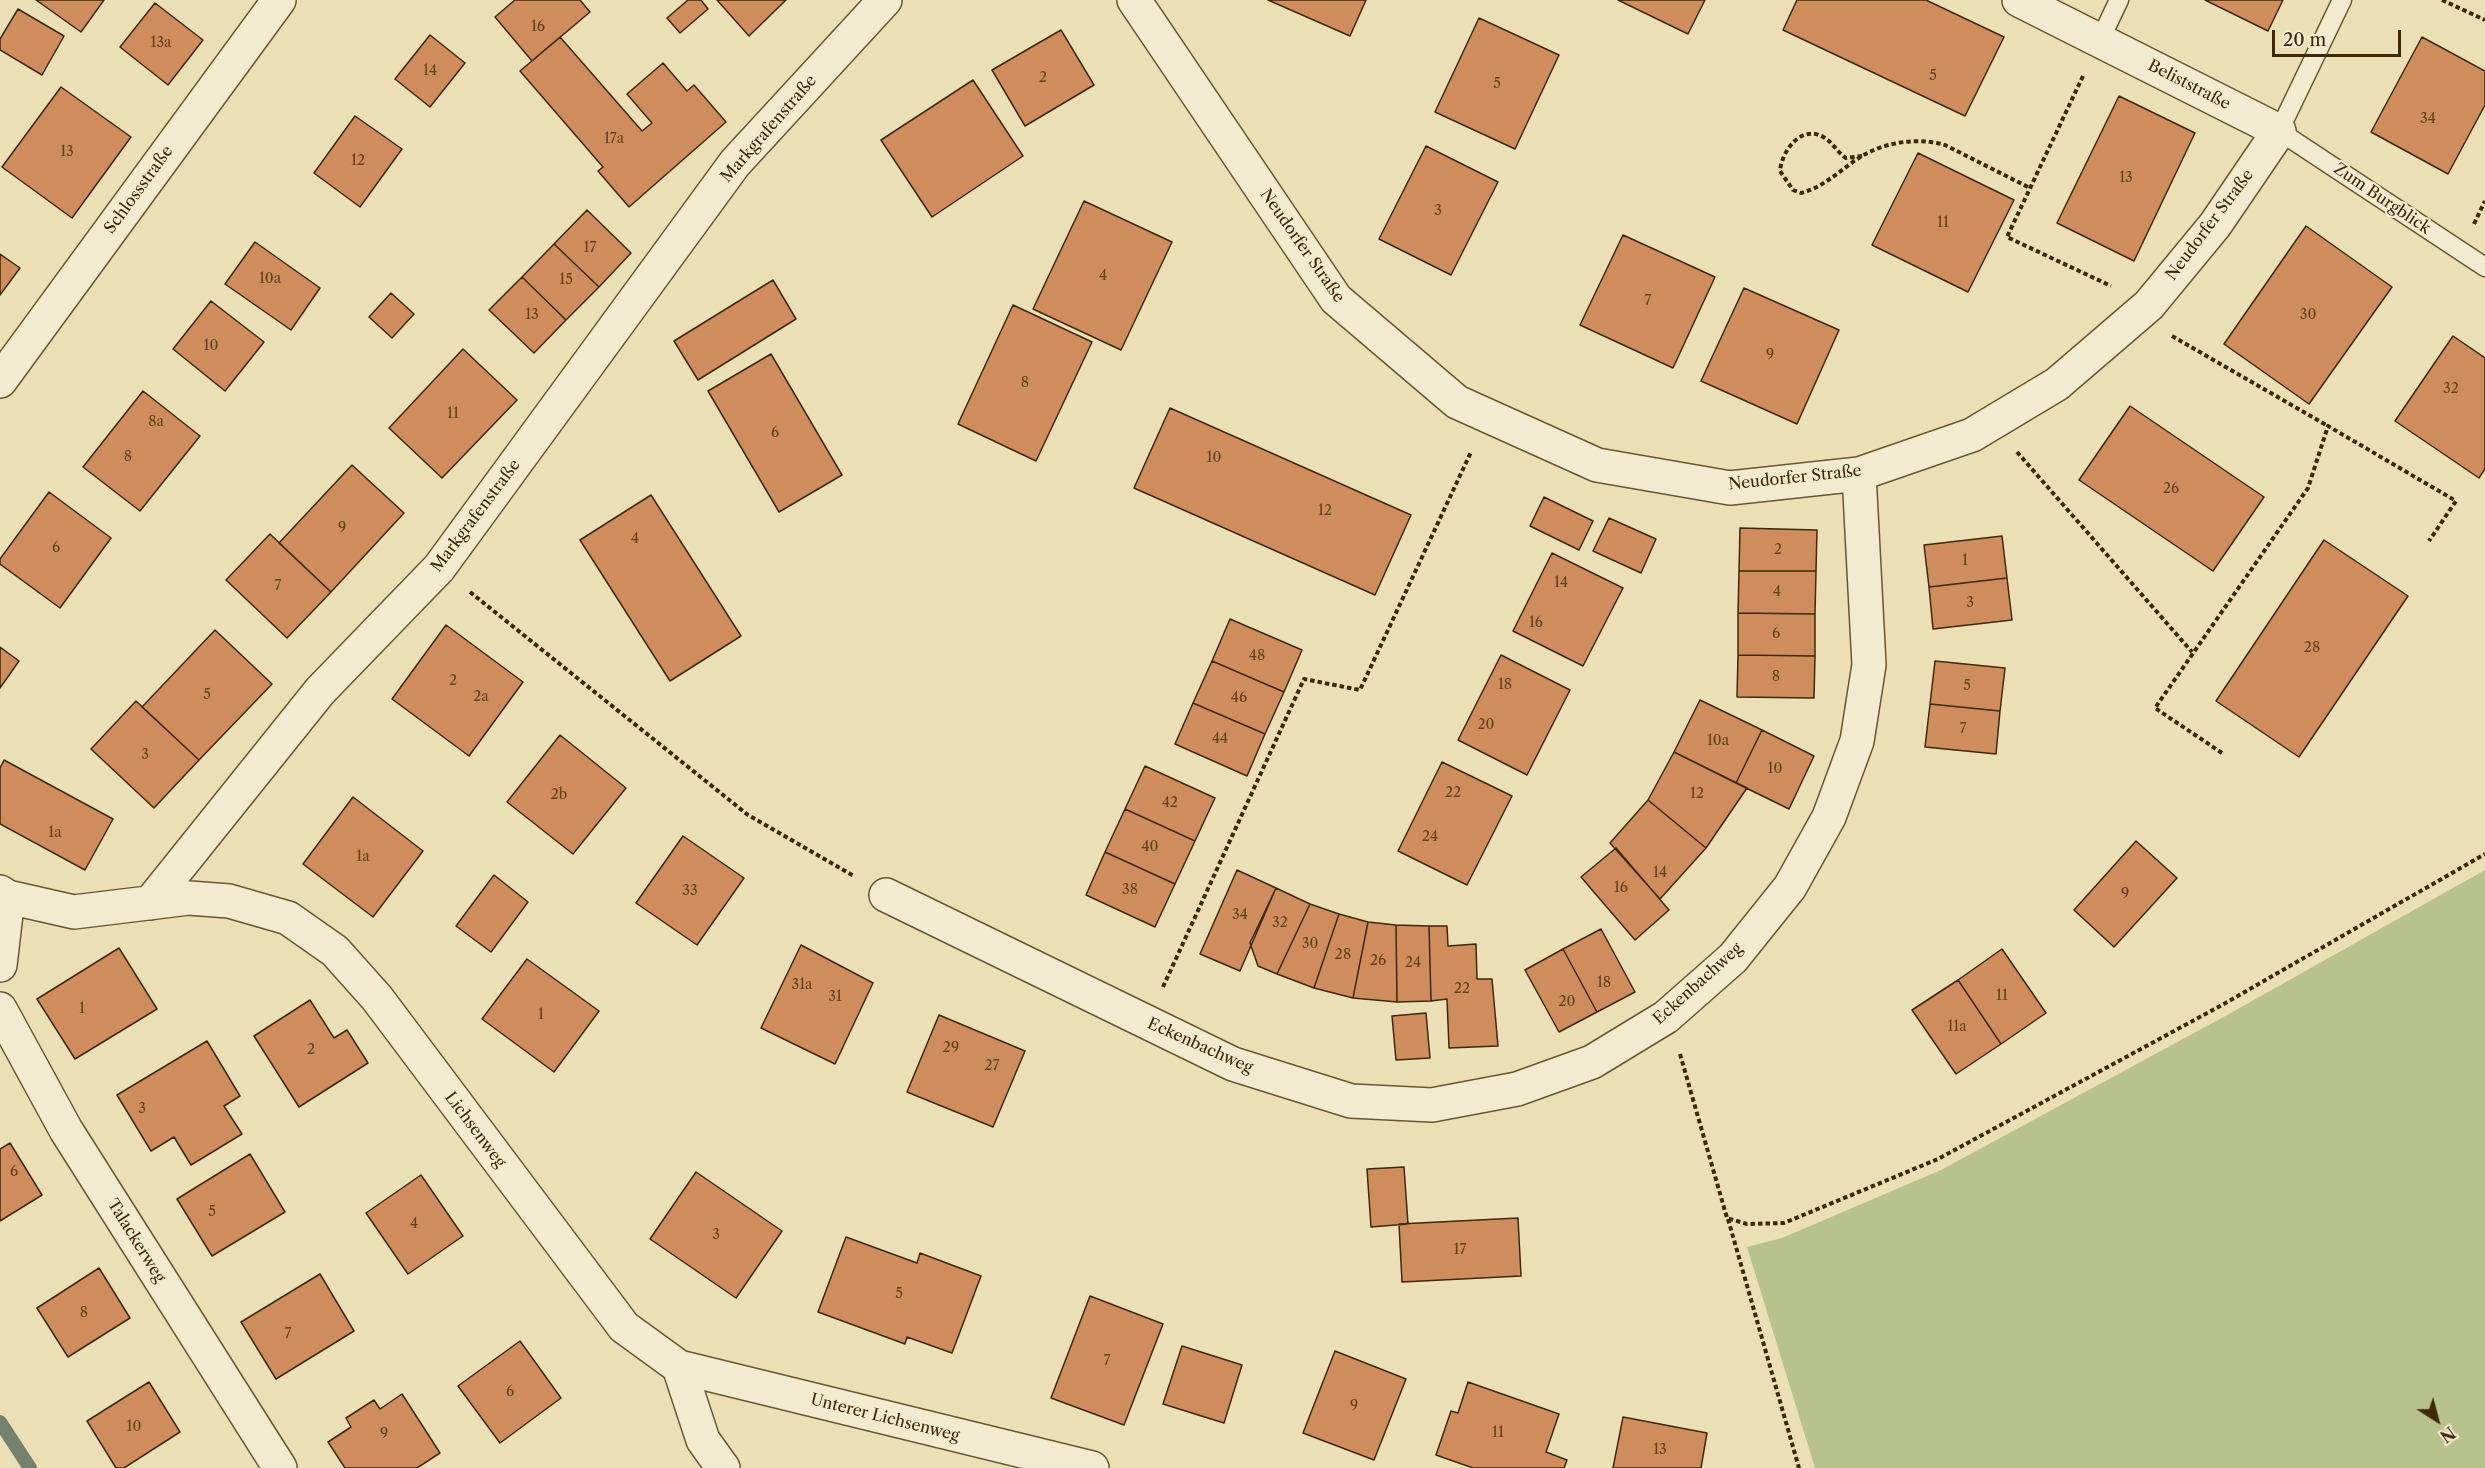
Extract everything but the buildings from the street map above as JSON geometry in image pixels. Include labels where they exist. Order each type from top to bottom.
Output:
[{"type":"street","name":"Schlossstraße","points":[[0,381],[279,0]]},
{"type":"street","name":"Markgrafenstraße","points":[[150,903],[320,691],[439,568],[735,163],[885,0]]},
{"type":"street","name":"Neudorfer Straße","points":[[1134,0],[1336,299],[1457,402],[1597,465],[1730,488],[1859,474],[1972,435],[2056,384],[2143,310],[2215,225],[2279,131]]},
{"type":"street","name":"Beliststraße","points":[[2019,0],[2279,131]]},
{"type":"street","name":"Eckenbachweg","points":[[886,895],[1233,1064],[1351,1101],[1432,1105],[1517,1089],[1593,1062],[1666,1017],[1733,958],[1791,887],[1829,817],[1857,741],[1869,665],[1859,474]]},
{"type":"street","points":[[0,965],[4,895],[74,912],[150,903]]},
{"type":"street","name":"Lichsenweg","points":[[150,903],[189,898],[229,901],[288,918],[335,951],[376,998],[624,1327],[679,1367]]},
{"type":"street","name":"Talackerweg","points":[[0,1009],[66,1130],[280,1468]]},
{"type":"street","points":[[679,1367],[703,1440],[723,1468]]},
{"type":"street","name":"Unterer Lichsenweg","points":[[679,1367],[1092,1468]]},
{"type":"lane","points":[[2100,40],[2119,0]]},
{"type":"lane","name":"Neudorfer Straße","points":[[2279,131],[2342,0]]},
{"type":"lane","name":"Zum Burgblick","points":[[2279,131],[2485,267]]},
{"type":"path","points":[[2442,0],[2485,20]]},
{"type":"path","points":[[2100,40],[2007,237],[2143,310],[2328,426],[2456,501],[2429,541]]},
{"type":"path","points":[[1862,156],[1846,158],[1825,138],[1816,133],[1806,133],[1785,153],[1780,171],[1793,190],[1801,193],[1826,182],[1862,156],[1878,149],[1914,140],[1929,140],[1945,145],[2030,188]]},
{"type":"path","points":[[2470,232],[2485,201]]},
{"type":"path","points":[[1146,1022],[1304,680],[1360,690],[1488,416]]},
{"type":"path","points":[[1991,423],[2192,652]]},
{"type":"path","points":[[2222,753],[2155,708],[2308,488],[2328,426]]},
{"type":"path","points":[[439,568],[748,815],[886,895]]},
{"type":"path","points":[[1727,1218],[1747,1224],[1784,1223],[1938,1159],[2222,1005],[2485,854]]},
{"type":"path","points":[[1666,1017],[1679,1051],[1799,1468]]},
{"type":"green space","points":[[2485,870],[2485,1468],[1815,1468],[1747,1247],[1782,1238],[1941,1170],[2229,1014]]},
{"type":"waterway","points":[[0,1422],[30,1468]]}]
